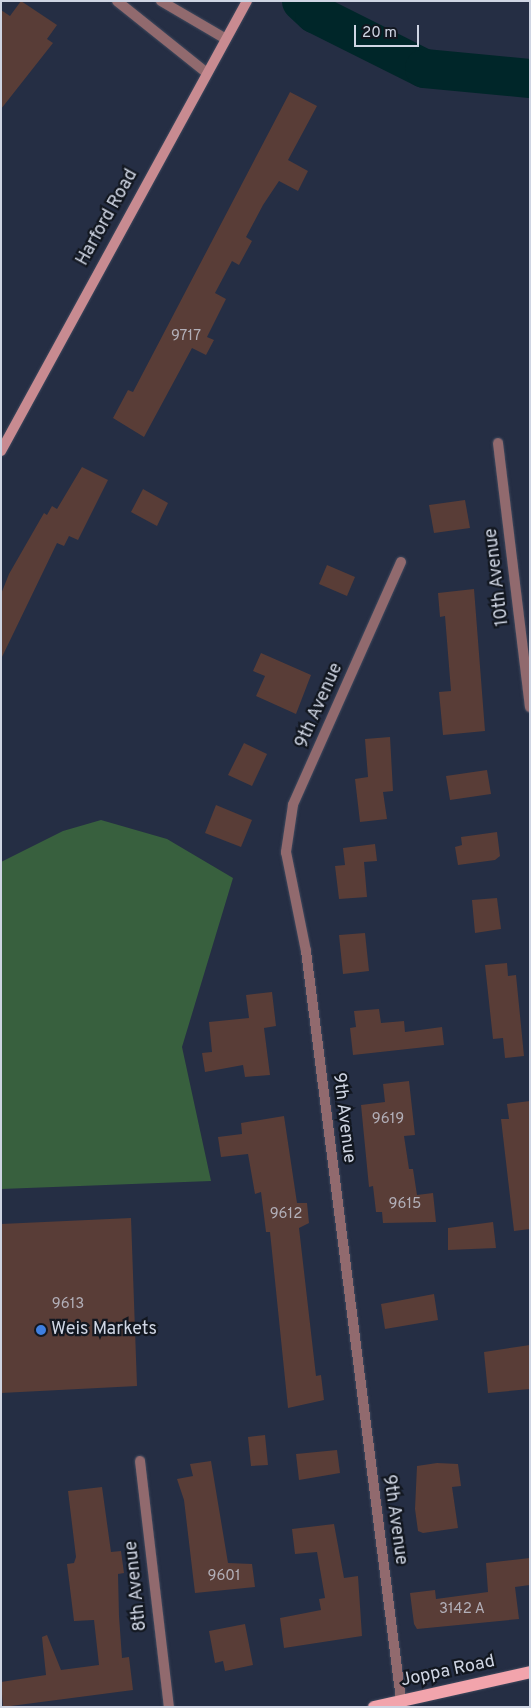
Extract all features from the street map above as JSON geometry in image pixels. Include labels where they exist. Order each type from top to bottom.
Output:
[{"type":"main road","name":"Harford Road","points":[[1,451],[247,1]]},
{"type":"main road","name":"Joppa Road","points":[[374,1707],[530,1672]]},
{"type":"street","points":[[117,1],[207,73]]},
{"type":"street","points":[[161,1],[226,40]]},
{"type":"street","name":"10th Avenue","points":[[498,443],[530,707]]},
{"type":"street","name":"9th Avenue","points":[[401,562],[293,805],[286,852],[306,951],[401,1700]]},
{"type":"street","name":"8th Avenue","points":[[140,1461],[169,1707]]},
{"type":"green space","points":[[101,820],[167,839],[233,878],[182,1047],[211,1181],[1,1189],[1,862],[63,831]]},
{"type":"building","points":[[21,1],[57,25],[47,39],[53,43],[1,109],[1,10],[10,16]]},
{"type":"building","points":[[290,92],[317,106],[288,160],[308,171],[298,191],[279,181],[263,205],[246,237],[252,241],[239,265],[232,261],[215,293],[226,299],[207,337],[214,340],[206,355],[192,348],[144,437],[113,418],[128,390],[133,392]]},
{"type":"building","points":[[82,467],[108,480],[78,540],[69,536],[64,546],[57,543],[1,659],[1,594],[9,574],[44,513],[47,515],[52,506],[57,509]]},
{"type":"building","points":[[143,489],[168,503],[157,526],[131,512]]},
{"type":"building","points":[[465,500],[470,528],[434,533],[429,505]]},
{"type":"building","points":[[327,565],[355,577],[347,596],[319,584]]},
{"type":"building","points":[[474,589],[485,731],[443,735],[439,692],[451,691],[445,616],[440,617],[438,593]]},
{"type":"building","points":[[261,653],[311,675],[296,714],[256,696],[265,676],[253,671]]},
{"type":"building","points":[[390,737],[393,791],[383,792],[387,819],[360,822],[355,779],[368,777],[365,739]]},
{"type":"building","points":[[244,743],[267,754],[252,786],[228,775]]},
{"type":"building","points":[[487,770],[491,794],[450,800],[446,776]]},
{"type":"building","points":[[216,805],[252,820],[241,847],[205,833]]},
{"type":"building","points":[[497,832],[500,856],[495,860],[458,865],[455,847],[462,845],[461,837]]},
{"type":"building","points":[[375,844],[377,861],[364,862],[367,897],[339,899],[335,866],[345,865],[343,848]]},
{"type":"building","points":[[497,898],[501,929],[475,933],[472,900]]},
{"type":"building","points":[[365,933],[369,971],[343,974],[339,935]]},
{"type":"building","points":[[507,963],[508,976],[516,975],[524,1056],[505,1058],[503,1038],[493,1039],[485,965]]},
{"type":"building","points":[[272,992],[276,1026],[264,1028],[270,1075],[245,1077],[243,1065],[205,1072],[202,1053],[212,1052],[209,1022],[249,1018],[246,995]]},
{"type":"building","points":[[379,1009],[381,1023],[404,1021],[405,1032],[442,1027],[444,1045],[353,1055],[350,1028],[356,1027],[354,1011]]},
{"type":"building","points":[[409,1081],[415,1135],[404,1136],[409,1169],[413,1169],[417,1195],[433,1193],[436,1222],[383,1223],[382,1212],[376,1212],[373,1186],[369,1187],[361,1105],[385,1102],[383,1084]]},
{"type":"building","points":[[530,1101],[530,1229],[514,1231],[501,1119],[509,1119],[507,1104]]},
{"type":"building","points":[[284,1116],[297,1203],[307,1203],[309,1223],[299,1228],[316,1376],[321,1375],[324,1400],[288,1408],[270,1232],[266,1232],[261,1192],[255,1194],[248,1154],[221,1157],[218,1137],[242,1134],[241,1123]]},
{"type":"building","points":[[131,1218],[137,1386],[1,1393],[1,1224]]},
{"type":"building","points":[[493,1222],[496,1248],[448,1250],[448,1228]]},
{"type":"building","points":[[434,1294],[438,1320],[385,1329],[381,1304]]},
{"type":"building","points":[[530,1345],[530,1389],[488,1393],[484,1352]]},
{"type":"building","points":[[265,1435],[268,1465],[251,1466],[248,1437]]},
{"type":"building","points":[[337,1450],[340,1473],[299,1480],[296,1454]]},
{"type":"building","points":[[211,1461],[228,1563],[252,1564],[255,1587],[195,1593],[184,1500],[177,1479],[193,1476],[190,1464]]},
{"type":"building","points":[[437,1463],[458,1464],[461,1486],[452,1487],[458,1528],[423,1533],[418,1531],[415,1509],[417,1466]]},
{"type":"building","points":[[102,1487],[111,1552],[121,1551],[124,1573],[118,1574],[122,1658],[129,1657],[133,1690],[3,1707],[1,1682],[46,1675],[42,1637],[47,1635],[61,1670],[99,1665],[94,1620],[74,1621],[67,1564],[74,1563],[76,1557],[68,1491]]},
{"type":"building","points":[[334,1524],[344,1578],[358,1576],[362,1636],[284,1648],[280,1618],[321,1610],[319,1599],[325,1598],[317,1552],[295,1554],[292,1529]]},
{"type":"building","points":[[530,1558],[530,1585],[515,1587],[519,1619],[417,1629],[414,1624],[410,1593],[435,1590],[436,1599],[488,1592],[486,1563]]},
{"type":"building","points":[[245,1624],[253,1665],[225,1671],[223,1661],[215,1663],[209,1631]]},
{"type":"waterway","points":[[301,1],[314,13],[424,68],[530,78]]},
{"type":"place","name":"Weis Markets","points":[[41,1330]]}]
